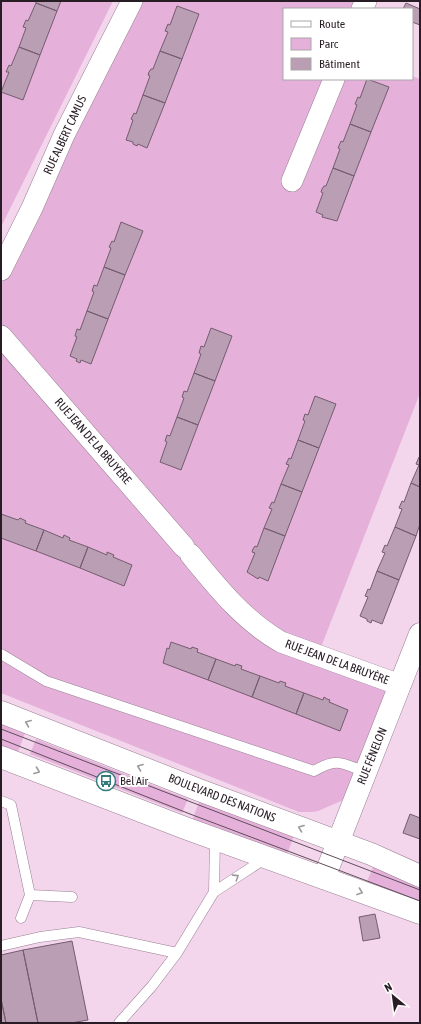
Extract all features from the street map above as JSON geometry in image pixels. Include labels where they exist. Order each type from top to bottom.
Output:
[{"type":"main road","name":"RUE FÉNELON","points":[[324,878],[400,685],[414,666],[420,634]]},
{"type":"main road","name":"BOULEVARD DES NATIONS","points":[[1,712],[337,842],[420,876]]},
{"type":"main road","points":[[1,757],[215,838],[420,913]]},
{"type":"street","name":"RUE ALBERT CAMUS","points":[[1,270],[32,208],[64,135],[132,1]]},
{"type":"street","points":[[292,181],[334,80]]},
{"type":"street","name":"RUE JEAN DE LA BRUYÈRE","points":[[1,336],[187,550],[230,602],[267,634],[281,642],[400,685]]},
{"type":"lane","points":[[1,654],[46,681],[314,771],[328,763],[340,762],[365,772]]},
{"type":"lane","points":[[1,801],[12,805],[30,894],[21,918]]},
{"type":"lane","points":[[214,892],[215,838]]},
{"type":"lane","points":[[119,1023],[152,986],[177,953],[214,892],[267,857]]},
{"type":"lane","points":[[30,894],[72,898]]},
{"type":"lane","points":[[1,946],[40,937],[79,932],[177,953]]},
{"type":"green space","points":[[1,1],[113,1],[1,227]]},
{"type":"green space","points":[[132,1],[366,1],[362,8],[283,8],[283,80],[413,80],[413,76],[420,79],[420,393],[318,655],[400,685],[357,794],[318,811],[299,812],[1,693],[1,270]]},
{"type":"green space","points":[[1,718],[27,728],[16,757],[1,751]]},
{"type":"green space","points":[[36,739],[188,799],[182,813],[30,754]]},
{"type":"green space","points":[[201,796],[295,833],[286,857],[191,824]]},
{"type":"green space","points":[[375,863],[420,881],[420,908],[364,888]]},
{"type":"building","points":[[36,1],[61,1],[57,11],[36,3]]},
{"type":"building","points":[[36,3],[57,11],[40,55],[19,47],[26,28],[23,27],[26,20],[28,21]]},
{"type":"building","points":[[406,3],[420,9],[420,25],[413,22],[413,8],[404,8]]},
{"type":"building","points":[[177,6],[199,14],[182,59],[160,51],[168,32],[165,31],[168,24],[170,25]]},
{"type":"building","points":[[19,47],[40,55],[23,100],[1,92],[9,72],[6,72],[9,65],[11,66]]},
{"type":"building","points":[[160,51],[182,59],[165,103],[143,95],[150,76],[148,75],[149,72],[153,69]]},
{"type":"building","points":[[367,80],[389,87],[371,132],[350,124],[357,105],[355,104],[358,97],[360,98]]},
{"type":"building","points":[[143,95],[165,103],[147,148],[138,144],[137,146],[133,144],[133,142],[126,140],[133,120],[131,119],[134,113],[136,114]]},
{"type":"building","points":[[350,124],[371,132],[354,176],[333,168],[340,149],[338,148],[341,141],[343,142]]},
{"type":"building","points":[[333,168],[354,176],[337,221],[322,217],[323,215],[316,212],[323,193],[321,192],[322,189],[326,186]]},
{"type":"building","points":[[121,222],[143,231],[125,275],[104,267],[111,248],[109,247],[112,241],[114,242]]},
{"type":"building","points":[[104,267],[125,275],[108,319],[87,311],[94,292],[92,291],[94,285],[97,286]]},
{"type":"building","points":[[87,311],[108,319],[91,364],[81,360],[80,363],[76,361],[77,359],[70,356],[77,337],[75,336],[77,329],[80,330]]},
{"type":"building","points":[[211,328],[232,336],[215,381],[194,373],[201,354],[199,353],[201,346],[204,347]]},
{"type":"building","points":[[194,373],[215,381],[198,425],[177,417],[184,398],[182,397],[184,391],[187,392]]},
{"type":"building","points":[[315,396],[336,404],[319,448],[298,440],[305,421],[303,420],[305,414],[308,415]]},
{"type":"building","points":[[177,417],[198,425],[181,470],[160,462],[167,442],[165,441],[167,435],[170,436]]},
{"type":"building","points":[[298,440],[319,448],[302,492],[281,484],[289,465],[286,464],[289,458],[291,459]]},
{"type":"building","points":[[419,457],[420,487],[411,483],[419,465],[416,464]]},
{"type":"building","points":[[411,483],[420,487],[420,524],[416,536],[395,527],[402,509],[399,508],[402,501],[404,502]]},
{"type":"building","points":[[281,484],[302,492],[285,536],[264,528],[272,509],[269,508],[272,502],[274,503]]},
{"type":"building","points":[[1,514],[18,520],[20,518],[26,521],[25,523],[44,530],[36,551],[1,538]]},
{"type":"building","points":[[395,527],[416,536],[399,580],[377,571],[385,553],[382,552],[385,545],[387,546]]},
{"type":"building","points":[[264,528],[285,536],[268,581],[259,577],[258,579],[247,572],[255,553],[252,552],[253,549],[255,546],[257,547]]},
{"type":"building","points":[[44,530],[63,538],[64,535],[70,538],[69,540],[88,547],[80,568],[36,551]]},
{"type":"building","points":[[88,547],[107,555],[107,552],[114,555],[113,557],[132,565],[124,586],[80,568]]},
{"type":"building","points":[[377,571],[399,580],[382,624],[372,620],[371,623],[367,621],[367,619],[360,616],[368,597],[365,596],[368,589],[370,590]]},
{"type":"building","points":[[171,642],[191,649],[192,647],[198,649],[197,652],[216,659],[208,680],[163,663],[167,648],[169,649]]},
{"type":"building","points":[[216,659],[235,666],[236,664],[242,666],[241,669],[260,676],[252,697],[208,680]]},
{"type":"building","points":[[260,676],[279,683],[280,681],[286,683],[285,686],[304,693],[296,714],[252,697]]},
{"type":"building","points":[[304,693],[323,700],[324,697],[330,700],[329,702],[348,710],[340,731],[296,714]]},
{"type":"building","points":[[410,814],[420,818],[420,839],[403,833]]},
{"type":"building","points":[[375,914],[380,938],[363,941],[359,917]]},
{"type":"building","points":[[72,941],[88,1020],[71,1023],[38,1023],[23,950]]},
{"type":"building","points":[[23,950],[38,1023],[6,1023],[1,999],[1,955]]},
{"type":"building","points":[[1,999],[6,1023],[1,1023]]},
{"type":"tram line","points":[[1,729],[420,890]]},
{"type":"tram line","points":[[1,739],[190,814],[420,901]]},
{"type":"place","name":"Bel Air","points":[[106,781]]}]
